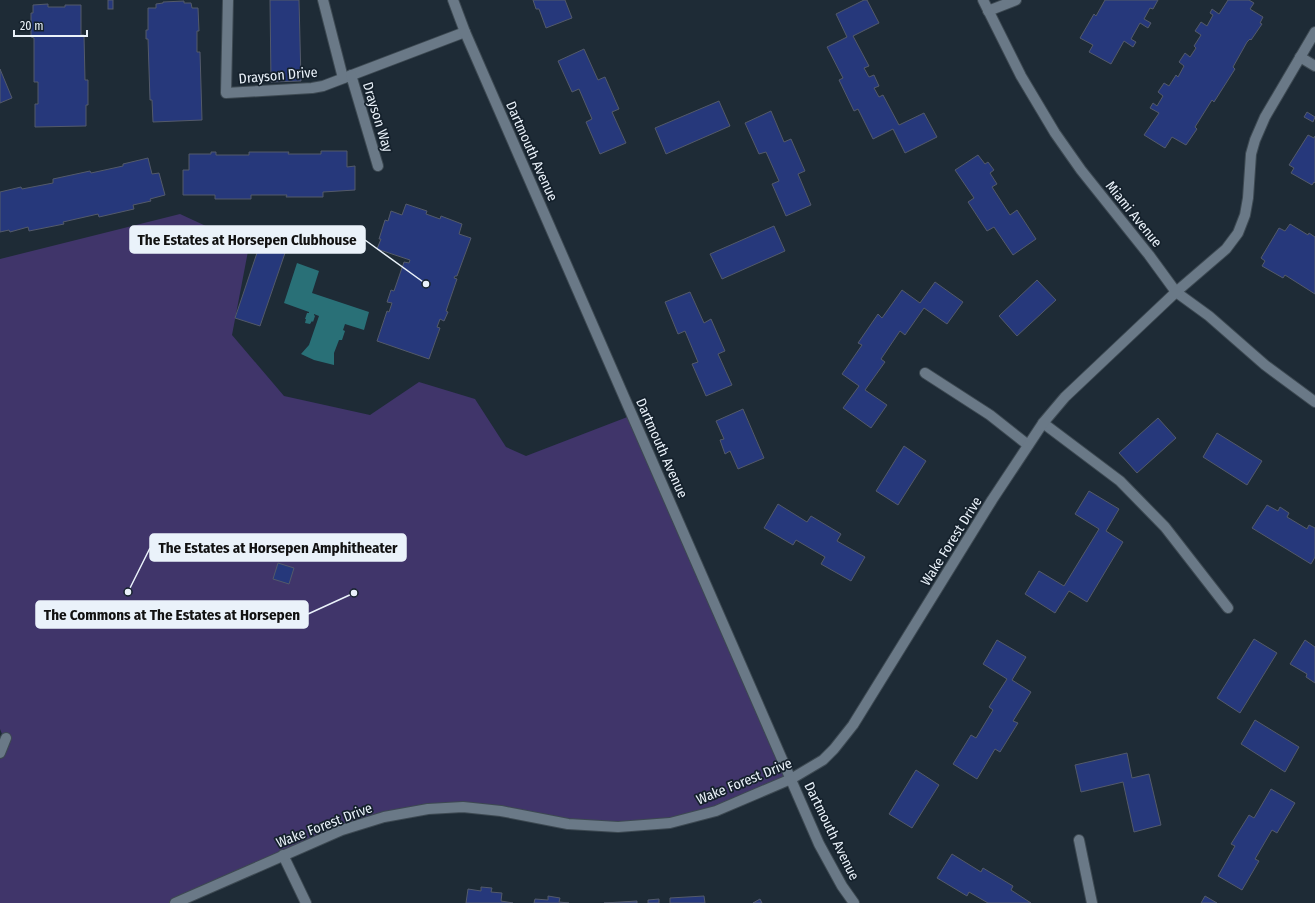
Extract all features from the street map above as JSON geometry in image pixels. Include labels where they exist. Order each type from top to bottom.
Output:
[{"type":"street","name":"Drayson Drive","points":[[228,0],[226,93],[312,88],[323,86],[465,32]]},
{"type":"street","name":"Drayson Way","points":[[323,0],[378,166]]},
{"type":"street","name":"Dartmouth Avenue","points":[[453,0],[465,32],[791,779],[820,844],[842,886],[854,903]]},
{"type":"street","name":"Miami Avenue","points":[[983,0],[1021,76],[1055,133],[1081,170],[1176,292],[1209,316],[1265,365],[1315,402]]},
{"type":"street","points":[[988,11],[1016,0]]},
{"type":"street","name":"Wake Forest Drive","points":[[175,903],[342,830],[384,817],[428,809],[463,807],[501,811],[568,824],[618,827],[670,823],[716,811],[791,779],[823,760],[853,725],[992,500],[1043,423],[1065,397],[1176,292],[1226,248],[1238,232],[1245,215],[1248,198],[1251,154],[1255,140],[1266,117],[1315,32]]},
{"type":"street","points":[[1300,57],[1315,66]]},
{"type":"street","points":[[925,373],[990,415],[1028,445]]},
{"type":"street","points":[[1043,423],[1120,481],[1165,527],[1228,608]]},
{"type":"street","points":[[0,753],[6,738]]},
{"type":"street","points":[[1079,840],[1092,903]]},
{"type":"street","points":[[283,855],[306,903]]},
{"type":"shaded area","points":[[180,214],[249,246],[232,335],[284,396],[370,415],[419,382],[475,399],[506,447],[526,456],[630,416],[789,780],[688,817],[599,826],[454,807],[368,821],[174,903],[0,903],[0,740],[2,734],[0,729],[0,259]]},
{"type":"water","points":[[297,263],[319,271],[312,293],[369,312],[364,330],[345,324],[343,330],[345,331],[342,340],[339,340],[334,353],[334,365],[314,360],[301,354],[309,345],[319,316],[314,314],[315,316],[313,322],[312,321],[310,324],[305,323],[307,313],[309,312],[284,303]]},
{"type":"building","points":[[108,0],[113,0],[113,9],[108,9]]},
{"type":"building","points":[[270,0],[299,0],[301,81],[271,82]]},
{"type":"building","points":[[533,0],[565,0],[572,18],[546,28],[539,9],[536,9]]},
{"type":"building","points":[[864,0],[867,0],[879,23],[853,36],[869,66],[864,68],[869,77],[874,75],[879,86],[874,88],[879,97],[883,95],[899,125],[924,113],[937,137],[905,153],[893,129],[873,139],[858,109],[854,111],[839,80],[843,78],[827,47],[847,37],[836,14]]},
{"type":"building","points":[[1105,0],[1158,0],[1153,9],[1150,8],[1144,19],[1151,23],[1148,28],[1140,23],[1131,39],[1136,42],[1133,47],[1124,41],[1111,64],[1089,52],[1093,45],[1080,38],[1094,14],[1096,16]]},
{"type":"building","points":[[1228,0],[1249,0],[1254,3],[1250,9],[1263,17],[1260,23],[1262,24],[1251,40],[1250,39],[1247,42],[1233,67],[1235,69],[1214,102],[1212,100],[1195,127],[1197,129],[1186,145],[1172,137],[1165,148],[1144,135],[1159,113],[1150,108],[1153,103],[1157,106],[1163,96],[1158,92],[1164,83],[1169,86],[1176,75],[1178,77],[1184,66],[1179,62],[1185,53],[1190,57],[1196,48],[1194,46],[1201,35],[1195,31],[1201,22],[1207,26],[1213,15],[1210,13],[1212,9],[1219,14]]},
{"type":"building","points":[[184,1],[184,3],[191,3],[192,8],[198,8],[199,31],[197,31],[197,52],[200,52],[202,120],[153,122],[152,100],[150,100],[148,39],[146,39],[146,30],[148,30],[148,8],[156,8],[156,4],[163,2]]},
{"type":"building","points":[[48,4],[48,7],[81,5],[81,35],[84,35],[85,80],[88,80],[86,126],[35,127],[35,104],[38,104],[38,82],[34,82],[34,38],[31,37],[31,13],[33,13],[33,5]]},
{"type":"building","points":[[584,49],[598,80],[605,77],[619,109],[612,112],[626,143],[600,154],[586,122],[592,119],[579,89],[572,92],[558,61]]},
{"type":"building","points":[[0,69],[12,98],[0,103]]},
{"type":"building","points":[[719,101],[730,126],[666,154],[655,128]]},
{"type":"building","points":[[771,111],[784,142],[791,139],[805,171],[798,174],[811,205],[786,216],[772,184],[779,181],[766,152],[759,154],[745,123]]},
{"type":"building","points":[[1307,112],[1315,117],[1313,122],[1304,117]]},
{"type":"building","points":[[1308,135],[1314,138],[1315,136],[1315,183],[1314,182],[1312,185],[1291,173],[1294,168],[1289,165]]},
{"type":"building","points":[[321,151],[347,151],[347,167],[355,166],[355,190],[323,192],[323,197],[251,195],[251,199],[215,199],[215,195],[183,195],[183,170],[189,170],[189,154],[211,154],[211,152],[216,152],[216,155],[249,155],[249,152],[289,152],[288,154],[321,154]]},
{"type":"building","points":[[978,155],[985,164],[988,162],[994,170],[990,173],[997,184],[992,187],[1010,215],[1017,210],[1036,239],[1013,255],[994,227],[987,231],[968,202],[974,198],[955,170]]},
{"type":"building","points":[[148,158],[152,174],[159,173],[165,195],[150,199],[151,201],[133,205],[134,209],[99,217],[98,214],[63,222],[64,224],[29,231],[28,227],[10,232],[9,230],[0,232],[0,192],[21,187],[22,189],[53,183],[53,179],[123,166],[123,164]]},
{"type":"building","points":[[406,204],[427,211],[426,214],[440,219],[441,216],[462,224],[459,234],[471,238],[457,276],[454,278],[457,279],[446,311],[448,312],[444,321],[440,319],[437,327],[440,328],[429,359],[377,341],[387,311],[389,312],[392,303],[387,302],[391,290],[394,291],[404,262],[409,263],[410,260],[377,249],[381,239],[379,239],[385,220],[388,221],[391,211],[402,215]]},
{"type":"building","points":[[1290,224],[1308,235],[1309,233],[1315,237],[1315,294],[1285,275],[1283,278],[1262,266],[1265,261],[1261,258],[1279,228],[1285,231]]},
{"type":"building","points":[[774,226],[785,251],[722,279],[710,254]]},
{"type":"building","points":[[260,244],[285,253],[260,326],[235,318]]},
{"type":"building","points":[[1037,280],[1056,300],[1017,336],[999,316]]},
{"type":"building","points":[[935,282],[963,302],[947,324],[924,308],[905,335],[900,331],[881,359],[885,362],[865,390],[887,405],[871,428],[843,408],[859,386],[842,374],[862,345],[858,343],[878,314],[882,318],[902,290],[920,303]]},
{"type":"building","points":[[690,292],[704,323],[711,319],[725,351],[718,354],[732,385],[706,396],[692,364],[698,362],[685,331],[678,334],[665,302]]},
{"type":"building","points":[[743,409],[764,458],[738,469],[730,451],[725,454],[720,440],[724,439],[716,421]]},
{"type":"building","points":[[1158,418],[1176,438],[1137,473],[1119,453]]},
{"type":"building","points":[[1217,433],[1262,461],[1247,485],[1203,457]]},
{"type":"building","points":[[904,446],[926,461],[898,505],[876,491]]},
{"type":"building","points":[[1089,491],[1119,509],[1106,531],[1123,542],[1087,602],[1069,591],[1055,613],[1025,594],[1039,571],[1064,586],[1099,529],[1075,514]]},
{"type":"building","points":[[778,504],[807,522],[811,516],[841,534],[837,541],[865,557],[851,581],[821,564],[825,557],[796,540],[793,545],[764,528]]},
{"type":"building","points":[[1267,505],[1278,511],[1280,507],[1289,513],[1287,517],[1307,529],[1309,525],[1315,528],[1315,557],[1311,564],[1252,528]]},
{"type":"building","points":[[278,563],[294,568],[289,584],[273,579]]},
{"type":"building","points":[[1254,639],[1277,653],[1240,713],[1217,698]]},
{"type":"building","points":[[997,640],[1026,657],[1012,680],[1031,692],[1013,721],[1018,723],[1000,752],[995,749],[977,779],[953,764],[971,735],[976,738],[993,710],[989,707],[1007,679],[983,664]]},
{"type":"building","points":[[1305,640],[1315,647],[1315,683],[1306,677],[1307,674],[1290,664]]},
{"type":"building","points":[[1255,720],[1299,747],[1285,772],[1241,744]]},
{"type":"building","points":[[1127,753],[1132,778],[1149,774],[1161,825],[1134,832],[1123,782],[1081,792],[1075,765]]},
{"type":"building","points":[[916,770],[939,785],[912,828],[889,814]]},
{"type":"building","points":[[1271,789],[1295,803],[1277,833],[1272,830],[1255,859],[1259,861],[1242,890],[1218,876],[1235,846],[1231,844],[1249,815],[1254,818]]},
{"type":"building","points":[[952,854],[981,872],[983,868],[1013,886],[1011,890],[1031,903],[988,903],[969,892],[967,896],[937,878]]},
{"type":"building","points":[[481,887],[492,888],[491,892],[502,893],[501,901],[513,903],[466,903],[468,889],[481,891]]},
{"type":"building","points":[[548,896],[560,898],[559,902],[569,903],[534,903],[535,899],[548,900]]},
{"type":"building","points":[[704,896],[705,903],[670,903],[670,898]]},
{"type":"building","points":[[1205,896],[1217,903],[1201,903]]},
{"type":"building","points":[[659,899],[659,903],[648,903],[648,900]]},
{"type":"building","points":[[760,899],[762,903],[753,903]]},
{"type":"building","points":[[637,901],[637,903],[604,903]]},
{"type":"place","name":"The Estates at Horsepen Clubhouse","points":[[426,284]]},
{"type":"place","name":"The Estates at Horsepen Amphitheater","points":[[128,592]]},
{"type":"place","name":"The Commons at The Estates at Horsepen","points":[[354,593]]}]
